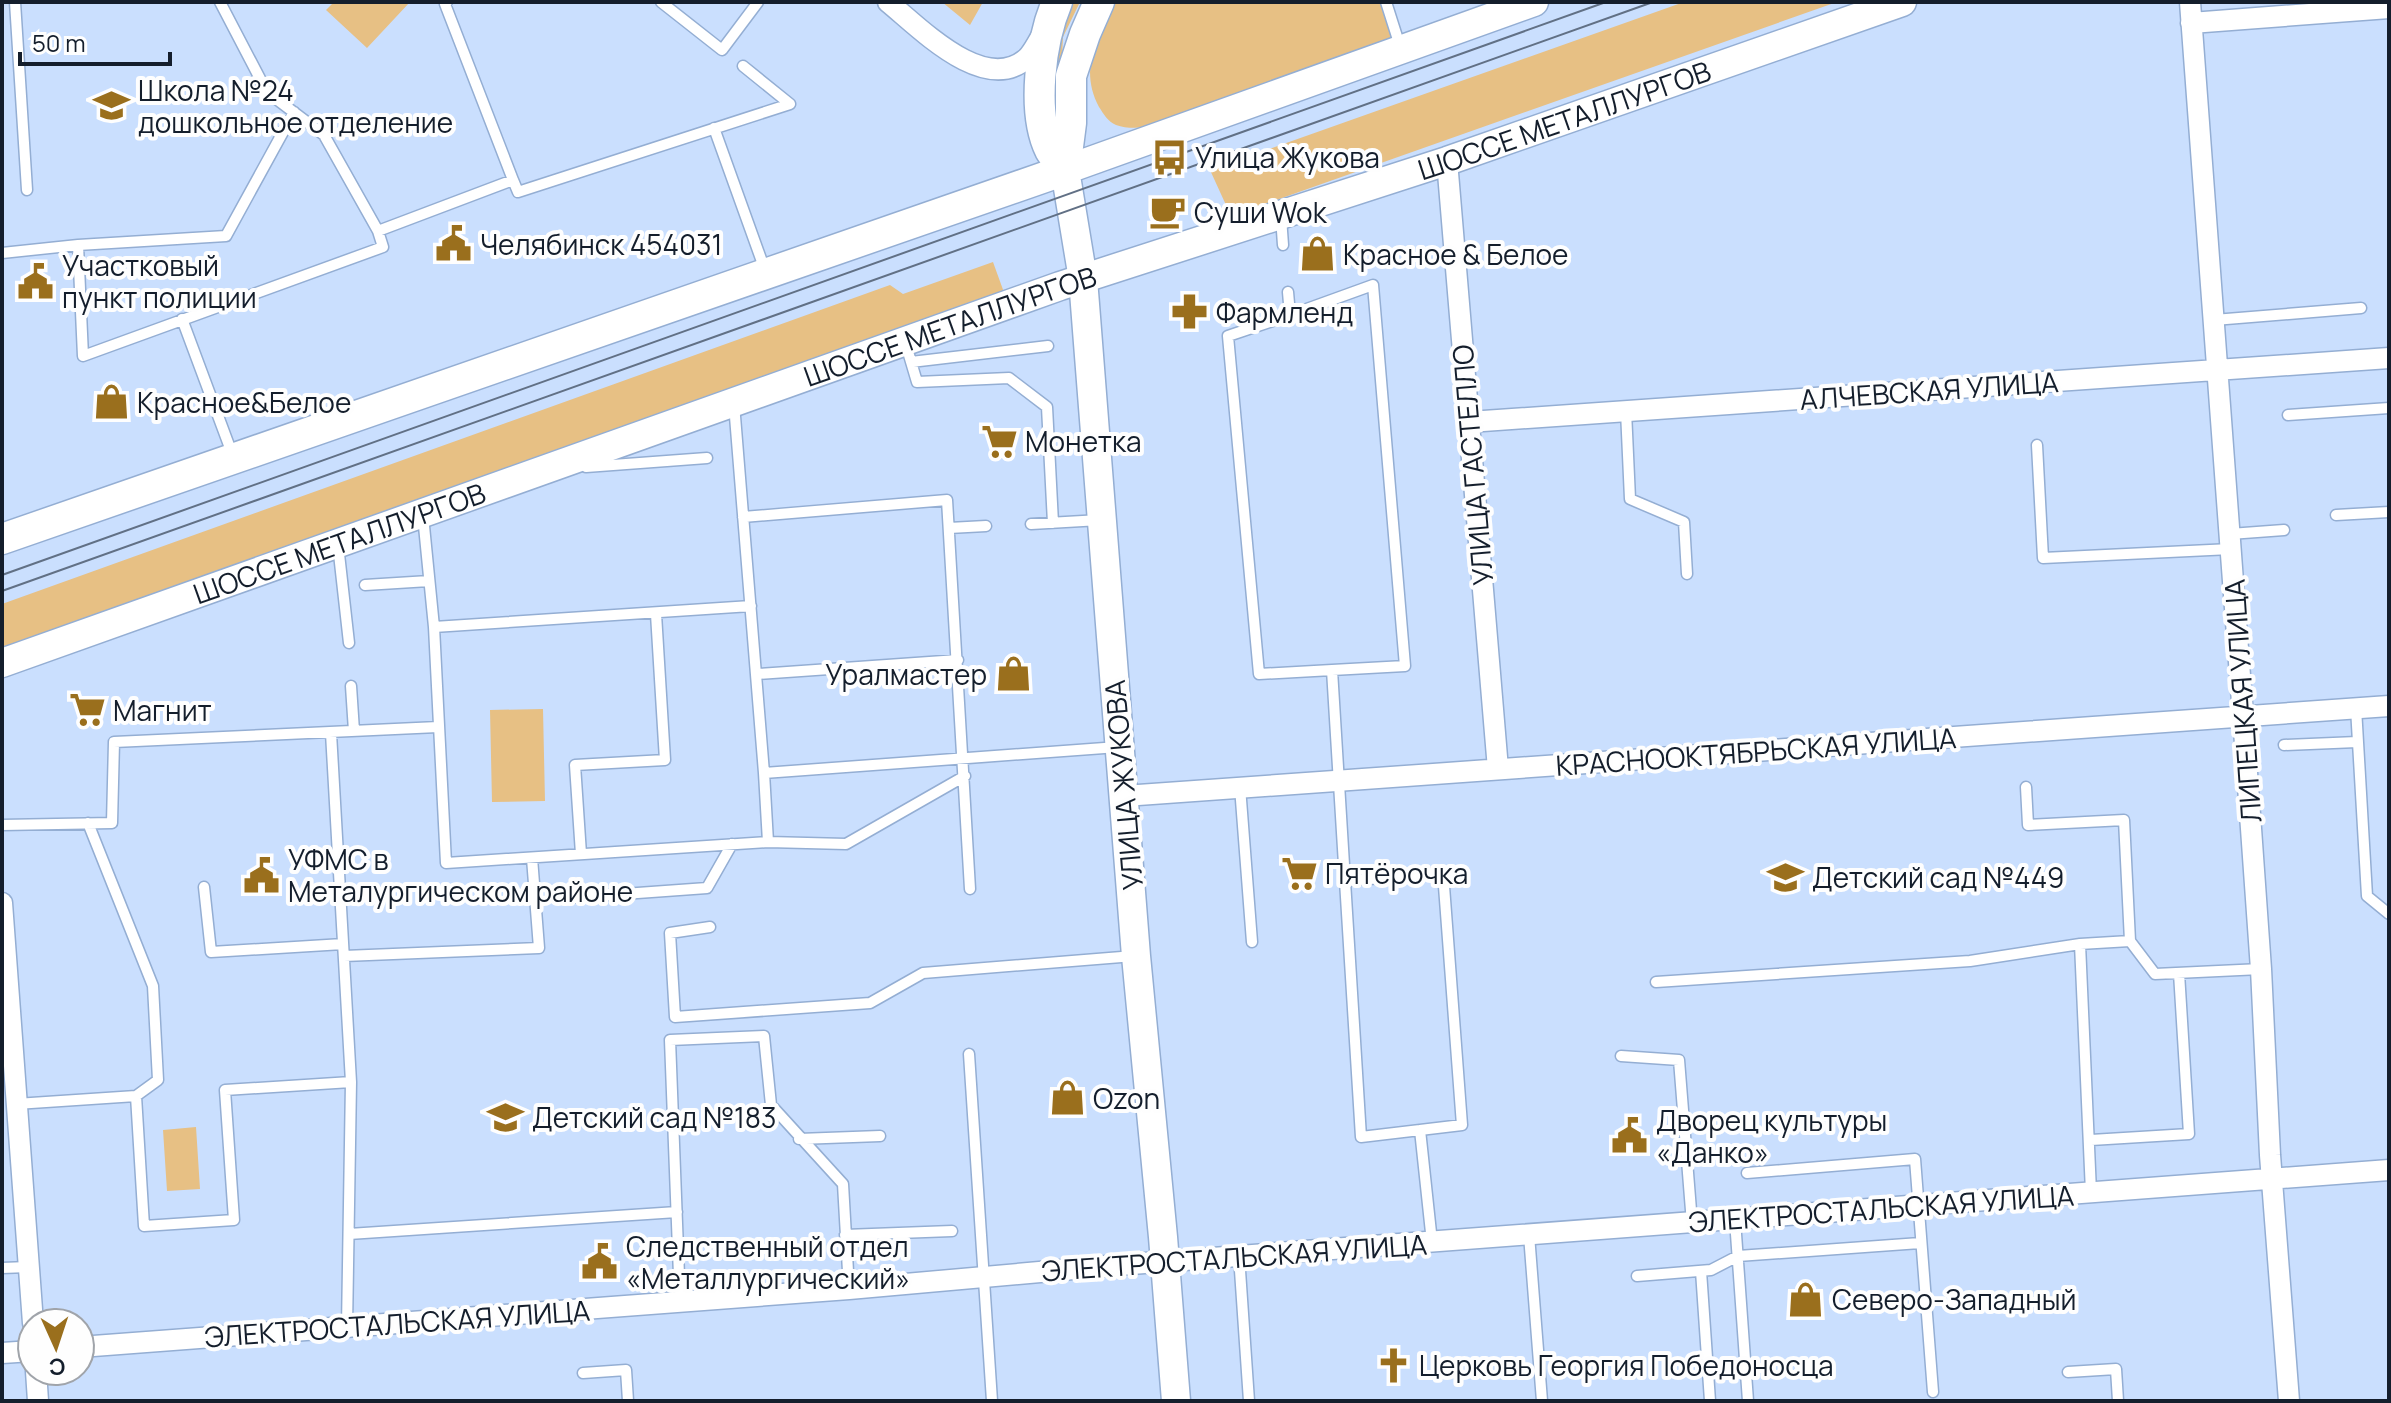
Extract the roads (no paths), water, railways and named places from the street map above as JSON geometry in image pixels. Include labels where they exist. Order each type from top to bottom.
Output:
[{"type":"main road","points":[[1065,170],[1071,123],[1071,76],[1099,2]]},
{"type":"main road","points":[[1052,14],[1040,82],[1050,150],[1065,170]]},
{"type":"main road","points":[[2,539],[1065,170]]},
{"type":"street","points":[[888,2],[950,51],[977,66],[998,70],[1015,66],[1029,56],[1052,14]]},
{"type":"street","points":[[1065,170],[1534,2]]},
{"type":"street","name":"ШОССЕ МЕТАЛЛУРГОВ","points":[[2,663],[734,403],[908,352],[1083,279],[1447,161],[1902,2]]},
{"type":"street","name":"ЛИПЕЦКАЯ УЛИЦА","points":[[2190,2],[2261,969],[2272,1178],[2289,1401]]},
{"type":"street","points":[[2191,23],[2389,8]]},
{"type":"street","name":"УЛИЦА ГАСТЕЛЛО","points":[[1447,161],[1498,769]]},
{"type":"street","name":"УЛИЦА ЖУКОВА","points":[[1065,170],[1083,279],[1136,956],[1176,1401]]},
{"type":"street","name":"АЛЧЕВСКАЯ УЛИЦА","points":[[1469,422],[2389,359]]},
{"type":"street","name":"КРАСНООКТЯБРЬСКАЯ УЛИЦА","points":[[1124,796],[2389,706]]},
{"type":"street","points":[[2,903],[8,1072],[16,1104],[32,1307]]},
{"type":"street","name":"ЭЛЕКТРОСТАЛЬСКАЯ УЛИЦА","points":[[96,1346],[2389,1170]]},
{"type":"lane","points":[[15,2],[27,190]]},
{"type":"lane","points":[[78,245],[83,356],[383,247],[378,231],[324,135],[267,92],[220,2]]},
{"type":"lane","points":[[447,2],[445,4],[518,192],[790,104],[743,66]]},
{"type":"lane","points":[[661,2],[722,50],[758,2]]},
{"type":"lane","points":[[1386,2],[1402,50]]},
{"type":"lane","points":[[2,253],[226,236],[294,112]]},
{"type":"lane","points":[[714,128],[766,274]]},
{"type":"lane","points":[[378,231],[513,180]]},
{"type":"lane","points":[[1281,215],[1283,245]]},
{"type":"lane","points":[[1373,285],[1405,666],[1259,674],[1228,336],[1290,315],[1373,285]]},
{"type":"lane","points":[[1288,292],[1290,315]]},
{"type":"lane","points":[[2214,320],[2361,308]]},
{"type":"lane","points":[[182,319],[234,459]]},
{"type":"lane","points":[[1048,346],[908,352],[917,382],[1009,378],[1047,407],[1053,523]]},
{"type":"lane","points":[[734,403],[768,842]]},
{"type":"lane","points":[[2288,415],[2389,408]]},
{"type":"lane","points":[[1626,411],[1630,499],[1684,522],[1687,574]]},
{"type":"lane","points":[[2037,445],[2043,558],[2230,542],[2284,530]]},
{"type":"lane","points":[[546,470],[707,458]]},
{"type":"lane","points":[[743,517],[947,500],[970,889]]},
{"type":"lane","points":[[2336,515],[2389,512]]},
{"type":"lane","points":[[423,513],[434,627],[446,863],[768,842],[846,844],[965,776]]},
{"type":"lane","points":[[1031,524],[1102,520]]},
{"type":"lane","points":[[949,528],[986,526]]},
{"type":"lane","points":[[338,543],[349,643]]},
{"type":"lane","points":[[365,585],[429,581]]},
{"type":"lane","points":[[434,627],[751,606]]},
{"type":"lane","points":[[581,854],[575,765],[665,760],[656,614]]},
{"type":"lane","points":[[757,674],[958,660]]},
{"type":"lane","points":[[1332,670],[1339,781],[1345,881],[1361,1137],[1462,1125],[1443,873],[1345,881]]},
{"type":"lane","points":[[351,686],[354,731]]},
{"type":"lane","points":[[2356,708],[2367,896],[2389,914]]},
{"type":"lane","points":[[2,825],[112,823],[114,742],[438,727]]},
{"type":"lane","points":[[331,733],[351,1082],[347,1327]]},
{"type":"lane","points":[[2284,745],[2357,742]]},
{"type":"lane","points":[[764,773],[1120,746]]},
{"type":"lane","points":[[1240,787],[1252,942]]},
{"type":"lane","points":[[2026,787],[2028,825],[2124,820],[2130,941],[2155,974],[2261,969]]},
{"type":"lane","points":[[16,1104],[136,1096],[158,1080],[153,986],[88,823]]},
{"type":"lane","points":[[568,898],[707,888],[732,844]]},
{"type":"lane","points":[[344,956],[539,948],[532,858]]},
{"type":"lane","points":[[204,887],[211,952],[343,944]]},
{"type":"lane","points":[[710,927],[670,933],[675,1017],[870,1003],[923,973],[1136,956]]},
{"type":"lane","points":[[1656,982],[1970,961],[2080,944],[2130,941]]},
{"type":"lane","points":[[2080,944],[2091,1192]]},
{"type":"lane","points":[[2091,1140],[2189,1134],[2179,973]]},
{"type":"lane","points":[[680,1302],[670,1040],[764,1036],[771,1105],[843,1184],[849,1289]]},
{"type":"lane","points":[[969,1054],[992,1401]]},
{"type":"lane","points":[[1621,1056],[1679,1060],[1692,1223]]},
{"type":"lane","points":[[136,1096],[144,1226],[234,1220],[225,1090],[351,1082]]},
{"type":"lane","points":[[1420,1130],[1432,1242]]},
{"type":"lane","points":[[799,1139],[880,1136]]},
{"type":"lane","points":[[1747,1173],[1915,1159],[1933,1392]]},
{"type":"lane","points":[[349,1234],[677,1212]]},
{"type":"lane","points":[[1735,1220],[1748,1401]]},
{"type":"lane","points":[[845,1235],[952,1231]]},
{"type":"lane","points":[[1529,1235],[1542,1401]]},
{"type":"lane","points":[[1637,1276],[1711,1270],[1738,1256],[1920,1243]]},
{"type":"lane","points":[[1239,1256],[1249,1401]]},
{"type":"lane","points":[[2,1268],[28,1267]]},
{"type":"lane","points":[[1701,1271],[1710,1401]]},
{"type":"lane","points":[[2068,1372],[2116,1369],[2118,1401]]},
{"type":"lane","points":[[583,1373],[626,1370],[628,1401]]},
{"type":"tram line","points":[[2,575],[1606,2]]},
{"type":"tram line","points":[[2,591],[1653,2]]},
{"type":"place","name":"Школа №24 дошкольное отделение","points":[[112,106]]},
{"type":"place","name":"Улица Жукова","points":[[1169,157]]},
{"type":"place","name":"Суши Wok","points":[[1168,212]]},
{"type":"place","name":"Челябинск 454031","points":[[454,244]]},
{"type":"place","name":"Красное & Белое","points":[[1317,254]]},
{"type":"place","name":"Участковый пункт полиции","points":[[36,281]]},
{"type":"place","name":"Фармленд","points":[[1190,312]]},
{"type":"place","name":"Красное&Белое","points":[[111,402]]},
{"type":"place","name":"Монетка","points":[[999,441]]},
{"type":"place","name":"Уралмастер","points":[[1013,674]]},
{"type":"place","name":"Магнит","points":[[87,710]]},
{"type":"place","name":"Пятёрочка","points":[[1299,873]]},
{"type":"place","name":"УФМС в Металургическом районе","points":[[262,875]]},
{"type":"place","name":"Детский сад №449","points":[[1786,877]]},
{"type":"place","name":"Ozon","points":[[1067,1098]]},
{"type":"place","name":"Детский сад №183","points":[[506,1117]]},
{"type":"place","name":"Дворец культуры «Данко»","points":[[1630,1136]]},
{"type":"place","name":"Следственный отдел «Металлургический»","points":[[600,1262]]},
{"type":"place","name":"Северо-Западный","points":[[1806,1299]]},
{"type":"place","name":"Церковь Георгия Победоносца","points":[[1393,1365]]}]
